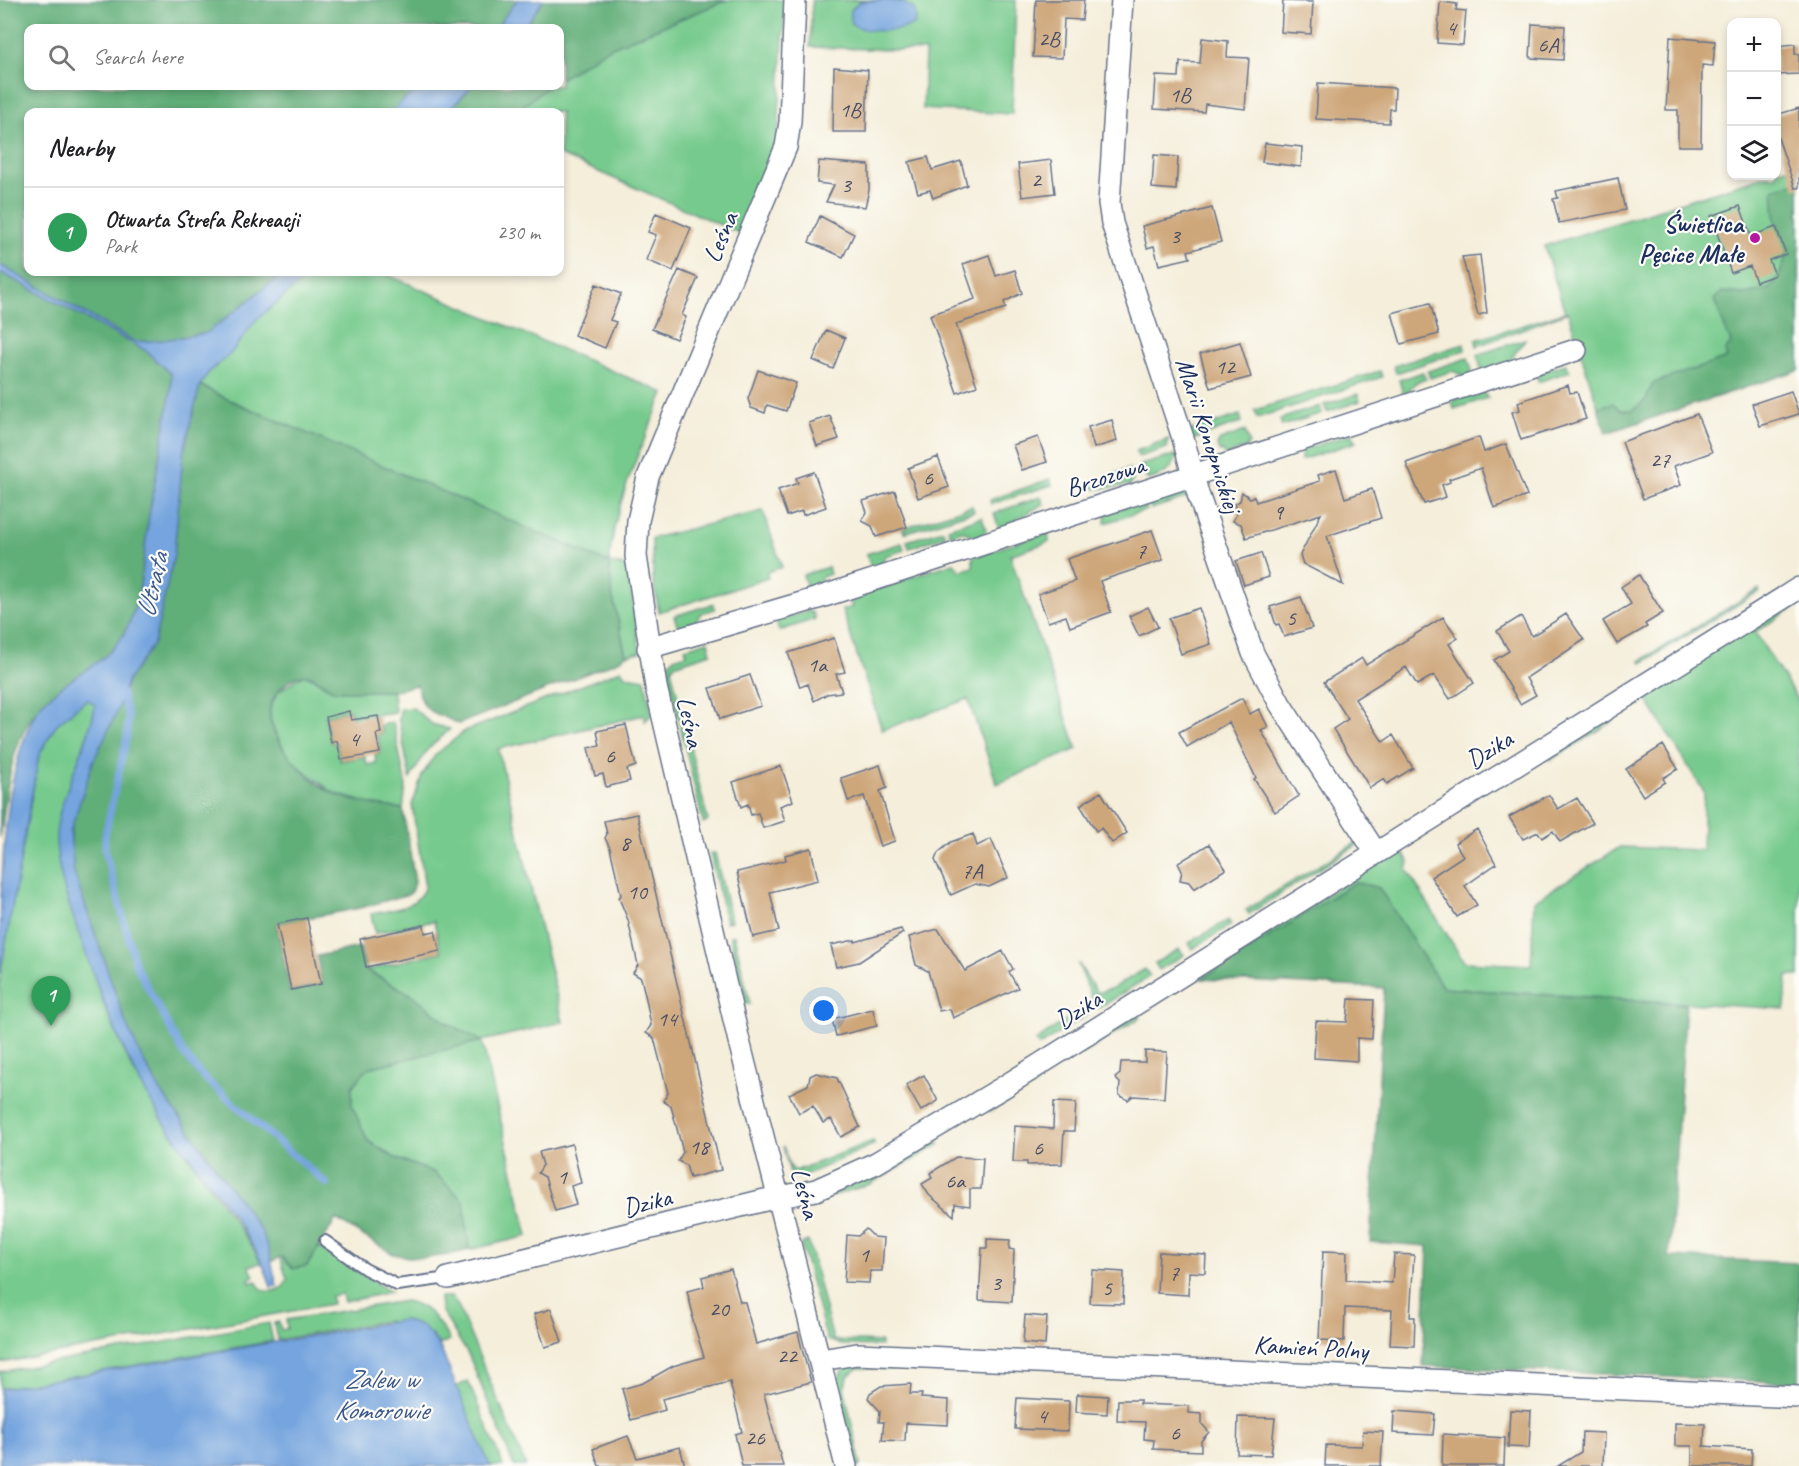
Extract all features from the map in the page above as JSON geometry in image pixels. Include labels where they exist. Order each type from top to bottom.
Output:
[{"type":"street","name":"Leśna","points":[[795,0],[790,123],[786,147],[642,497],[636,556],[648,648],[675,776],[846,1466]]},
{"type":"street","name":"Marii Konopnickiej","points":[[1122,0],[1110,216],[1193,475],[1261,669],[1280,704],[1376,853]]},
{"type":"street","name":"Brzozowa","points":[[648,648],[815,599],[1576,350]]},
{"type":"street","name":"Dzika","points":[[448,1278],[802,1194],[831,1184],[876,1163],[939,1128],[1799,588]]},
{"type":"street","name":"Kamień Polny","points":[[821,1360],[857,1354],[1799,1397]]},
{"type":"lane","name":"Dzika","points":[[325,1241],[365,1269],[397,1285],[448,1278]]},
{"type":"green space","points":[[0,0],[517,0],[499,24],[24,24],[24,90],[420,90],[395,108],[24,108],[24,276],[280,276],[207,333],[135,342],[0,265]]},
{"type":"green space","points":[[543,0],[727,0],[607,49],[564,76],[564,24],[527,24]]},
{"type":"green space","points":[[727,0],[785,0],[778,136],[774,152],[739,233],[564,157],[564,108],[520,108],[544,90],[564,90],[564,76],[607,49]]},
{"type":"green space","points":[[812,0],[1016,0],[1012,114],[923,109],[925,51],[810,47]]},
{"type":"green space","points":[[468,90],[544,90],[520,108],[452,108]]},
{"type":"green space","points":[[1799,164],[1799,370],[1606,433],[1568,312],[1477,346],[1476,340],[1565,312],[1544,246],[1751,180],[1781,180],[1781,170]]},
{"type":"green space","points":[[1799,181],[1799,370],[1606,433],[1598,407],[1613,403],[1621,410],[1633,410],[1646,399],[1653,383],[1727,358],[1725,351],[1731,343],[1714,300],[1722,292],[1744,294],[1769,289],[1778,279],[1788,252],[1775,218],[1773,189]]},
{"type":"green space","points":[[0,272],[145,350],[171,373],[171,391],[149,516],[140,587],[133,615],[114,648],[97,664],[57,690],[41,705],[29,721],[20,739],[9,777],[0,838]]},
{"type":"green space","points":[[308,276],[390,276],[664,393],[623,497],[616,519],[609,563],[225,398],[200,385],[209,372],[231,353],[256,320]]},
{"type":"green space","points":[[1525,339],[1509,362],[1486,370],[1481,368],[1477,355]]},
{"type":"green space","points":[[1464,344],[1465,350],[1396,373],[1394,366]]},
{"type":"green space","points":[[1468,358],[1472,371],[1470,375],[1465,377],[1453,371],[1430,378],[1428,371]]},
{"type":"green space","points":[[1566,364],[1570,371],[1538,382],[1538,373]]},
{"type":"green space","points":[[1380,371],[1382,377],[1257,418],[1255,410]]},
{"type":"green space","points":[[1423,372],[1426,379],[1415,383],[1404,397],[1399,380]]},
{"type":"green space","points":[[200,385],[225,398],[609,563],[612,594],[626,655],[618,661],[459,724],[431,712],[423,703],[417,685],[393,691],[336,691],[309,675],[304,675],[285,684],[272,701],[270,715],[273,729],[280,743],[290,757],[312,779],[341,796],[403,809],[415,882],[410,894],[360,908],[276,924],[290,991],[322,984],[317,956],[360,947],[366,970],[414,996],[447,1023],[482,1041],[368,1068],[352,1087],[352,1106],[368,1141],[395,1158],[435,1173],[464,1201],[469,1250],[431,1257],[393,1254],[336,1219],[307,1266],[293,1269],[282,1257],[270,1262],[269,1251],[260,1229],[160,1090],[142,1059],[126,1024],[74,873],[70,847],[73,817],[93,762],[119,707],[127,681],[154,643],[174,554],[183,454]]},
{"type":"green space","points":[[1482,391],[1488,398],[1454,409],[1452,401]]},
{"type":"green space","points":[[1358,394],[1360,401],[1327,412],[1324,405]]},
{"type":"green space","points":[[1320,406],[1322,413],[1282,426],[1280,419]]},
{"type":"green space","points":[[1240,415],[1242,422],[1192,440],[1189,431]]},
{"type":"green space","points":[[1245,431],[1249,443],[1246,448],[1225,456],[1223,451],[1220,452],[1217,445],[1220,440]]},
{"type":"green space","points":[[1351,434],[1356,442],[1301,460],[1302,450]]},
{"type":"green space","points":[[1169,439],[1167,448],[1138,457],[1136,451]]},
{"type":"green space","points":[[1177,454],[1174,464],[1167,471],[1149,480],[1145,477],[1141,465]]},
{"type":"green space","points":[[1129,469],[1133,480],[1130,485],[1095,489],[1090,483]]},
{"type":"green space","points":[[1050,479],[1052,485],[991,504],[990,500]]},
{"type":"green space","points":[[1182,491],[1188,497],[1151,509],[1148,500]]},
{"type":"green space","points":[[1041,497],[1044,504],[999,529],[994,513]]},
{"type":"green space","points":[[1144,501],[1147,510],[1105,523],[1106,513]]},
{"type":"green space","points":[[972,506],[974,511],[904,533],[903,529],[907,527]]},
{"type":"green space","points":[[763,511],[782,567],[767,572],[768,578],[659,612],[653,579],[652,538]]},
{"type":"green space","points":[[982,517],[986,530],[984,534],[975,537],[962,531],[950,535],[948,528]]},
{"type":"green space","points":[[943,530],[945,536],[909,548],[907,541]]},
{"type":"green space","points":[[1048,532],[1049,542],[1010,555],[1077,749],[997,784],[968,699],[882,730],[842,610],[852,607],[850,601],[852,596],[954,563],[960,571],[973,567],[973,557]]},
{"type":"green space","points":[[902,543],[904,550],[885,556],[880,568],[871,567],[866,554]]},
{"type":"green space","points":[[609,563],[628,567],[640,652],[626,655],[612,594]]},
{"type":"green space","points":[[828,567],[830,574],[822,577],[815,589],[807,588],[803,575]]},
{"type":"green space","points":[[1759,589],[1760,591],[1642,663],[1640,661]]},
{"type":"green space","points":[[1799,598],[1799,604],[1755,632],[1799,702],[1799,976],[1787,976],[1785,1009],[1443,988],[1379,888],[1355,882],[1202,979],[1199,975],[1400,848],[1409,862],[1407,870],[1464,962],[1531,965],[1534,901],[1620,847],[1702,850],[1704,792],[1647,700],[1631,710],[1628,704]]},
{"type":"green space","points":[[713,604],[715,609],[701,613],[693,626],[679,630],[674,616]]},
{"type":"green space","points":[[808,611],[813,613],[815,619],[779,631],[776,621]]},
{"type":"green space","points":[[708,641],[711,653],[674,665],[671,669],[708,821],[703,823],[666,666],[674,658],[687,654],[685,648]]},
{"type":"green space","points":[[621,670],[626,676],[645,679],[652,714],[645,721],[644,715],[498,749],[563,1022],[482,1041],[528,1236],[469,1250],[464,1201],[435,1173],[395,1158],[368,1141],[352,1106],[352,1087],[368,1068],[481,1041],[447,1023],[414,996],[366,970],[441,952],[434,921],[375,933],[371,914],[409,904],[421,895],[425,887],[412,805],[422,775],[436,754],[465,731]]},
{"type":"green space","points":[[303,675],[336,691],[393,691],[395,712],[352,718],[350,710],[325,716],[331,743],[337,743],[340,761],[365,757],[367,765],[376,763],[375,755],[381,753],[377,734],[382,733],[381,725],[393,722],[406,786],[403,809],[374,805],[334,793],[289,759],[271,723],[270,709],[278,692]]},
{"type":"green space","points":[[87,699],[95,704],[94,715],[62,810],[58,857],[67,898],[106,1010],[131,1067],[164,1122],[248,1240],[261,1263],[249,1266],[254,1276],[249,1279],[250,1283],[256,1281],[261,1288],[268,1291],[283,1287],[287,1279],[280,1258],[282,1257],[287,1264],[307,1266],[319,1247],[391,1292],[344,1302],[342,1294],[331,1296],[332,1304],[0,1363],[0,975],[39,755],[56,725]]},
{"type":"green space","points":[[413,708],[432,724],[450,729],[427,750],[410,779],[399,721],[400,709]]},
{"type":"green space","points":[[1606,718],[1612,722],[1551,760],[1548,755]]},
{"type":"green space","points":[[1357,842],[1357,845],[1249,914],[1246,910]]},
{"type":"green space","points":[[715,853],[731,921],[726,922],[710,854]]},
{"type":"green space","points":[[1355,882],[1379,888],[1443,988],[1686,1004],[1669,1257],[1799,1263],[1799,1383],[1423,1366],[1428,1246],[1370,1242],[1384,988],[1202,979]]},
{"type":"green space","points":[[1228,920],[1231,925],[1192,949],[1189,943]]},
{"type":"green space","points":[[734,935],[750,1004],[746,1004],[730,936]]},
{"type":"green space","points":[[1179,949],[1184,955],[1159,970],[1155,963]]},
{"type":"green space","points":[[1078,963],[1097,993],[1113,988],[1145,969],[1150,976],[1099,1008],[1094,1004]]},
{"type":"green space","points":[[1083,1008],[1088,1015],[1039,1046],[1036,1041]]},
{"type":"green space","points":[[1137,1015],[1141,1017],[1082,1054],[1079,1051]]},
{"type":"green space","points":[[1035,1079],[1037,1084],[989,1112],[987,1109]]},
{"type":"green space","points":[[938,1140],[940,1144],[870,1184],[808,1204],[893,1165]]},
{"type":"green space","points":[[873,1141],[875,1144],[799,1178],[790,1173],[783,1146],[789,1165],[795,1171]]},
{"type":"green space","points":[[808,1241],[833,1340],[881,1342],[881,1346],[843,1345],[827,1340],[801,1244]]},
{"type":"green space","points":[[440,1297],[452,1297],[458,1306],[526,1466],[514,1466],[469,1356],[441,1310]]},
{"type":"green space","points":[[405,1301],[426,1310],[450,1340],[439,1345],[431,1334],[386,1321],[277,1340],[274,1323],[279,1322],[281,1330],[287,1329],[286,1320]]},
{"type":"green space","points":[[269,1323],[273,1341],[0,1389],[0,1372]]},
{"type":"green space","points":[[855,1364],[917,1366],[917,1370],[858,1368],[849,1375],[844,1388],[861,1466],[856,1466],[838,1380],[843,1369]]},
{"type":"green space","points":[[468,1381],[503,1466],[490,1466],[456,1387]]},
{"type":"water","points":[[517,0],[543,0],[527,24],[499,24]]},
{"type":"water","points":[[885,0],[902,2],[914,9],[915,24],[882,31],[864,29],[851,23],[851,10],[859,2]]},
{"type":"water","points":[[420,90],[468,90],[451,108],[395,108]]},
{"type":"water","name":"Utrata","points":[[0,265],[135,342],[207,333],[280,276],[308,276],[256,320],[231,353],[209,372],[200,385],[183,454],[174,554],[154,643],[127,681],[119,707],[93,762],[70,832],[74,873],[126,1024],[142,1059],[160,1090],[260,1229],[269,1251],[277,1286],[271,1287],[264,1268],[240,1226],[166,1125],[140,1081],[108,1012],[69,903],[61,878],[57,852],[57,824],[92,721],[95,705],[87,699],[56,725],[39,755],[0,975],[5,834],[17,763],[27,732],[40,706],[62,686],[109,652],[119,641],[133,615],[142,573],[149,516],[171,391],[171,374],[145,350],[0,272]]},
{"type":"water","name":"Zalew w Komorowie","points":[[404,1320],[423,1327],[439,1345],[490,1466],[0,1466],[0,1389]]},
{"type":"building","points":[[1036,0],[1084,0],[1082,20],[1064,19],[1062,58],[1033,57]]},
{"type":"building","points":[[1283,1],[1313,2],[1311,34],[1281,32]]},
{"type":"building","points":[[1440,2],[1457,4],[1456,10],[1466,11],[1463,45],[1437,43]]},
{"type":"building","points":[[1532,24],[1565,26],[1563,60],[1530,58]]},
{"type":"building","points":[[1670,37],[1715,41],[1713,66],[1702,65],[1701,146],[1678,146],[1678,110],[1666,110]]},
{"type":"building","points":[[1202,38],[1228,41],[1227,57],[1249,58],[1245,109],[1205,104],[1204,112],[1154,109],[1156,76],[1179,77],[1180,62],[1200,63]]},
{"type":"building","points":[[1795,44],[1795,54],[1799,54],[1799,74],[1781,75],[1781,45]]},
{"type":"building","points":[[834,67],[868,70],[866,132],[833,132]]},
{"type":"building","points":[[1318,83],[1395,88],[1394,109],[1390,109],[1389,123],[1316,119]]},
{"type":"building","points":[[1799,108],[1799,188],[1795,188],[1781,147],[1781,113]]},
{"type":"building","points":[[1265,143],[1302,147],[1301,167],[1262,162]]},
{"type":"building","points":[[1154,155],[1178,157],[1176,190],[1152,188]]},
{"type":"building","points":[[928,157],[932,170],[961,161],[967,185],[933,198],[930,190],[918,193],[909,162]]},
{"type":"building","points":[[1051,160],[1055,193],[1022,197],[1018,164]]},
{"type":"building","points":[[819,161],[869,165],[869,190],[865,207],[826,202],[834,185],[817,183]]},
{"type":"building","points":[[1618,178],[1625,210],[1559,223],[1553,199],[1558,198],[1556,191]]},
{"type":"building","name":"Świetlica Pęcice Małe","points":[[1740,206],[1751,236],[1776,227],[1786,254],[1769,260],[1775,275],[1756,282],[1750,266],[1731,273],[1711,216]]},
{"type":"building","points":[[1212,208],[1221,242],[1188,251],[1190,258],[1159,265],[1154,246],[1147,248],[1142,226]]},
{"type":"building","points":[[656,213],[691,228],[673,271],[646,260],[656,235],[648,232]]},
{"type":"building","points":[[820,216],[854,234],[843,257],[809,242]]},
{"type":"building","points":[[989,255],[996,276],[1015,270],[1022,293],[1004,302],[1006,308],[956,324],[977,386],[957,393],[930,315],[975,299],[963,264]]},
{"type":"building","points":[[1480,255],[1487,313],[1478,315],[1462,257]]},
{"type":"building","points":[[679,270],[698,278],[682,315],[686,317],[676,339],[652,329]]},
{"type":"building","points":[[596,284],[621,294],[610,320],[616,322],[605,348],[574,335]]},
{"type":"building","points":[[1430,303],[1439,334],[1401,344],[1392,313]]},
{"type":"building","points":[[826,330],[845,338],[833,369],[813,360]]},
{"type":"building","points":[[1240,342],[1251,377],[1210,388],[1200,354]]},
{"type":"building","points":[[758,370],[796,383],[786,411],[767,405],[765,413],[751,408],[748,399]]},
{"type":"building","points":[[1568,385],[1570,393],[1577,392],[1586,419],[1521,440],[1512,412],[1520,410],[1518,402]]},
{"type":"building","points":[[1791,391],[1799,414],[1760,426],[1752,404]]},
{"type":"building","points":[[1697,414],[1712,452],[1674,466],[1681,485],[1643,499],[1622,442]]},
{"type":"building","points":[[830,416],[839,439],[817,446],[809,423]]},
{"type":"building","points":[[1112,420],[1117,441],[1094,448],[1088,427]]},
{"type":"building","points":[[1038,437],[1047,462],[1022,470],[1013,445]]},
{"type":"building","points":[[1479,437],[1484,452],[1506,444],[1527,496],[1494,508],[1481,468],[1449,479],[1450,482],[1442,485],[1446,497],[1424,504],[1406,463]]},
{"type":"building","points":[[938,457],[949,487],[918,498],[908,468]]},
{"type":"building","points":[[1336,469],[1345,498],[1372,489],[1381,518],[1327,536],[1343,585],[1303,564],[1300,555],[1321,514],[1246,538],[1241,524],[1233,521],[1237,513],[1234,504],[1240,501],[1242,492],[1250,498],[1254,496],[1256,502],[1320,481],[1318,475]]},
{"type":"building","points":[[814,472],[826,507],[803,515],[802,511],[787,516],[778,490],[798,483],[796,478]]},
{"type":"building","points":[[895,491],[907,527],[876,537],[872,526],[862,521],[867,512],[863,501]]},
{"type":"building","points":[[1152,530],[1163,560],[1100,581],[1111,612],[1070,627],[1066,616],[1048,622],[1038,594],[1075,581],[1067,559]]},
{"type":"building","points":[[1261,553],[1269,577],[1244,585],[1236,561]]},
{"type":"building","points":[[1639,575],[1663,613],[1645,624],[1647,627],[1617,644],[1603,621],[1631,604],[1621,587]]},
{"type":"building","points":[[1301,597],[1312,628],[1284,637],[1279,624],[1276,625],[1270,607]]},
{"type":"building","points":[[1148,607],[1158,627],[1139,636],[1129,616]]},
{"type":"building","points":[[1199,608],[1211,644],[1181,654],[1169,618]]},
{"type":"building","points":[[1566,614],[1584,640],[1526,678],[1536,695],[1520,704],[1494,660],[1509,651],[1497,631],[1521,616],[1532,636]]},
{"type":"building","points":[[1443,617],[1458,638],[1449,644],[1474,683],[1450,699],[1434,675],[1417,685],[1406,667],[1355,699],[1383,742],[1393,735],[1413,768],[1387,784],[1384,779],[1370,788],[1333,729],[1348,719],[1324,682],[1362,658],[1366,665]]},
{"type":"building","points":[[834,638],[845,672],[836,674],[842,692],[827,694],[814,701],[808,684],[800,687],[788,653]]},
{"type":"building","points":[[750,675],[761,706],[720,719],[710,688]]},
{"type":"building","points":[[1242,698],[1250,714],[1259,709],[1268,727],[1261,730],[1299,796],[1275,812],[1254,779],[1256,778],[1229,722],[1187,747],[1179,732]]},
{"type":"building","points":[[349,711],[351,720],[378,716],[381,733],[376,734],[380,753],[341,760],[337,741],[331,743],[326,717]]},
{"type":"building","points":[[626,725],[636,766],[627,769],[630,781],[606,787],[603,774],[595,776],[588,748],[600,746],[597,731]]},
{"type":"building","points":[[1663,745],[1678,769],[1663,778],[1665,782],[1643,796],[1626,769]]},
{"type":"building","points":[[880,765],[887,788],[880,791],[895,841],[880,846],[864,796],[848,801],[841,778]]},
{"type":"building","points":[[781,766],[793,801],[780,806],[785,821],[763,828],[758,813],[751,815],[748,804],[741,807],[733,782]]},
{"type":"building","points":[[1101,792],[1127,833],[1112,843],[1101,828],[1096,831],[1080,805]]},
{"type":"building","points":[[1549,795],[1558,809],[1577,798],[1593,823],[1560,842],[1553,831],[1542,838],[1538,832],[1523,839],[1509,817]]},
{"type":"building","points":[[637,814],[721,1170],[690,1178],[686,1165],[678,1161],[683,1152],[671,1106],[663,1101],[668,1093],[654,1038],[646,1033],[651,1025],[646,999],[641,978],[633,973],[638,965],[628,920],[619,898],[621,895],[610,848],[605,838],[607,834],[604,821]]},
{"type":"building","points":[[1477,829],[1496,864],[1465,886],[1477,905],[1457,917],[1431,877],[1463,856],[1455,843]]},
{"type":"building","points":[[973,834],[977,846],[991,839],[1008,878],[989,887],[975,884],[951,895],[935,860],[938,853],[951,842]]},
{"type":"building","points":[[1209,844],[1226,869],[1194,889],[1189,882],[1180,880],[1182,871],[1178,863]]},
{"type":"building","points":[[811,848],[818,880],[770,892],[779,931],[753,937],[737,872],[786,860],[785,855]]},
{"type":"building","points":[[307,918],[321,984],[291,990],[277,924]]},
{"type":"building","points":[[424,925],[425,933],[435,931],[440,951],[366,967],[360,939]]},
{"type":"building","points":[[901,929],[903,933],[859,962],[836,967],[831,945],[855,940],[855,942]]},
{"type":"building","points":[[938,929],[965,971],[1003,951],[1013,969],[1009,972],[1018,988],[953,1018],[950,1009],[939,1011],[928,971],[916,965],[909,937]]},
{"type":"building","points":[[1349,999],[1374,1000],[1372,1039],[1357,1038],[1357,1061],[1314,1058],[1316,1021],[1347,1022]]},
{"type":"building","points":[[873,1009],[877,1026],[836,1036],[832,1019]]},
{"type":"building","points":[[1145,1051],[1167,1052],[1164,1098],[1133,1096],[1128,1100],[1119,1095],[1120,1083],[1115,1078],[1120,1074],[1121,1062],[1145,1062]]},
{"type":"building","points":[[816,1073],[837,1078],[860,1127],[841,1137],[831,1119],[823,1123],[813,1106],[799,1113],[789,1094],[808,1085],[810,1076]]},
{"type":"building","points":[[924,1075],[938,1101],[921,1111],[906,1085]]},
{"type":"building","points":[[1054,1102],[1076,1103],[1074,1131],[1064,1131],[1062,1164],[1027,1165],[1027,1162],[1013,1162],[1015,1126],[1053,1129]]},
{"type":"building","points":[[572,1144],[581,1183],[571,1186],[576,1205],[555,1211],[545,1177],[538,1173],[543,1165],[539,1152]]},
{"type":"building","points":[[956,1157],[983,1158],[981,1189],[970,1189],[970,1206],[955,1204],[954,1216],[929,1195],[922,1184],[932,1178],[930,1173]]},
{"type":"building","points":[[866,1229],[874,1237],[884,1238],[882,1271],[870,1271],[869,1283],[844,1282],[847,1235],[858,1236]]},
{"type":"building","points":[[987,1239],[1010,1240],[1009,1249],[1014,1250],[1012,1302],[979,1300],[982,1248],[987,1248]]},
{"type":"building","points":[[1323,1251],[1347,1252],[1346,1280],[1392,1283],[1394,1254],[1414,1255],[1410,1317],[1415,1317],[1414,1346],[1390,1345],[1392,1310],[1345,1308],[1344,1341],[1319,1340]]},
{"type":"building","points":[[1159,1252],[1206,1255],[1205,1273],[1189,1272],[1188,1295],[1157,1293]]},
{"type":"building","points":[[731,1269],[740,1302],[745,1302],[756,1344],[798,1332],[811,1382],[764,1394],[783,1466],[742,1466],[735,1434],[742,1432],[730,1382],[662,1399],[665,1410],[631,1420],[622,1389],[643,1383],[673,1366],[704,1357],[692,1318],[687,1291],[704,1287],[702,1277]]},
{"type":"building","points":[[1092,1270],[1124,1272],[1123,1304],[1090,1303]]},
{"type":"building","points":[[551,1309],[562,1342],[545,1347],[534,1314]]},
{"type":"building","points":[[1025,1315],[1047,1317],[1045,1345],[1023,1343]]},
{"type":"building","points":[[911,1384],[910,1394],[922,1394],[921,1398],[949,1400],[948,1425],[906,1423],[905,1441],[882,1440],[884,1422],[879,1422],[880,1411],[868,1398],[870,1393],[881,1386]]},
{"type":"building","points":[[1077,1394],[1108,1396],[1107,1414],[1076,1412]]},
{"type":"building","points":[[1017,1398],[1069,1401],[1068,1431],[1015,1429]]},
{"type":"building","points":[[1118,1400],[1140,1400],[1140,1404],[1189,1406],[1189,1413],[1202,1414],[1202,1424],[1209,1432],[1201,1441],[1201,1451],[1153,1449],[1154,1440],[1144,1439],[1145,1422],[1117,1421]]},
{"type":"building","points":[[1510,1410],[1531,1411],[1529,1448],[1508,1447]]},
{"type":"building","points":[[1394,1411],[1435,1414],[1433,1435],[1393,1433]]},
{"type":"building","points":[[1238,1417],[1275,1418],[1271,1455],[1237,1454]]},
{"type":"building","points":[[1675,1423],[1705,1424],[1704,1446],[1702,1446],[1752,1449],[1751,1466],[1692,1466],[1692,1446],[1675,1446]]},
{"type":"building","points":[[1363,1431],[1383,1432],[1381,1466],[1325,1466],[1326,1445],[1362,1446]]},
{"type":"building","points":[[1582,1432],[1604,1433],[1603,1466],[1558,1466],[1581,1452]]},
{"type":"building","points":[[1443,1434],[1505,1438],[1504,1466],[1442,1466]]},
{"type":"building","points":[[628,1436],[637,1458],[680,1447],[685,1466],[599,1466],[593,1449]]},
{"type":"waterway","points":[[121,691],[128,717],[127,736],[105,835],[105,851],[136,966],[184,1054],[203,1077],[327,1184]]},
{"type":"place","name":"Świetlica Pęcice Małe","points":[[1755,238]]},
{"type":"place","name":"Otwarta Strefa Rekreacji","points":[[51,1026]]}]
